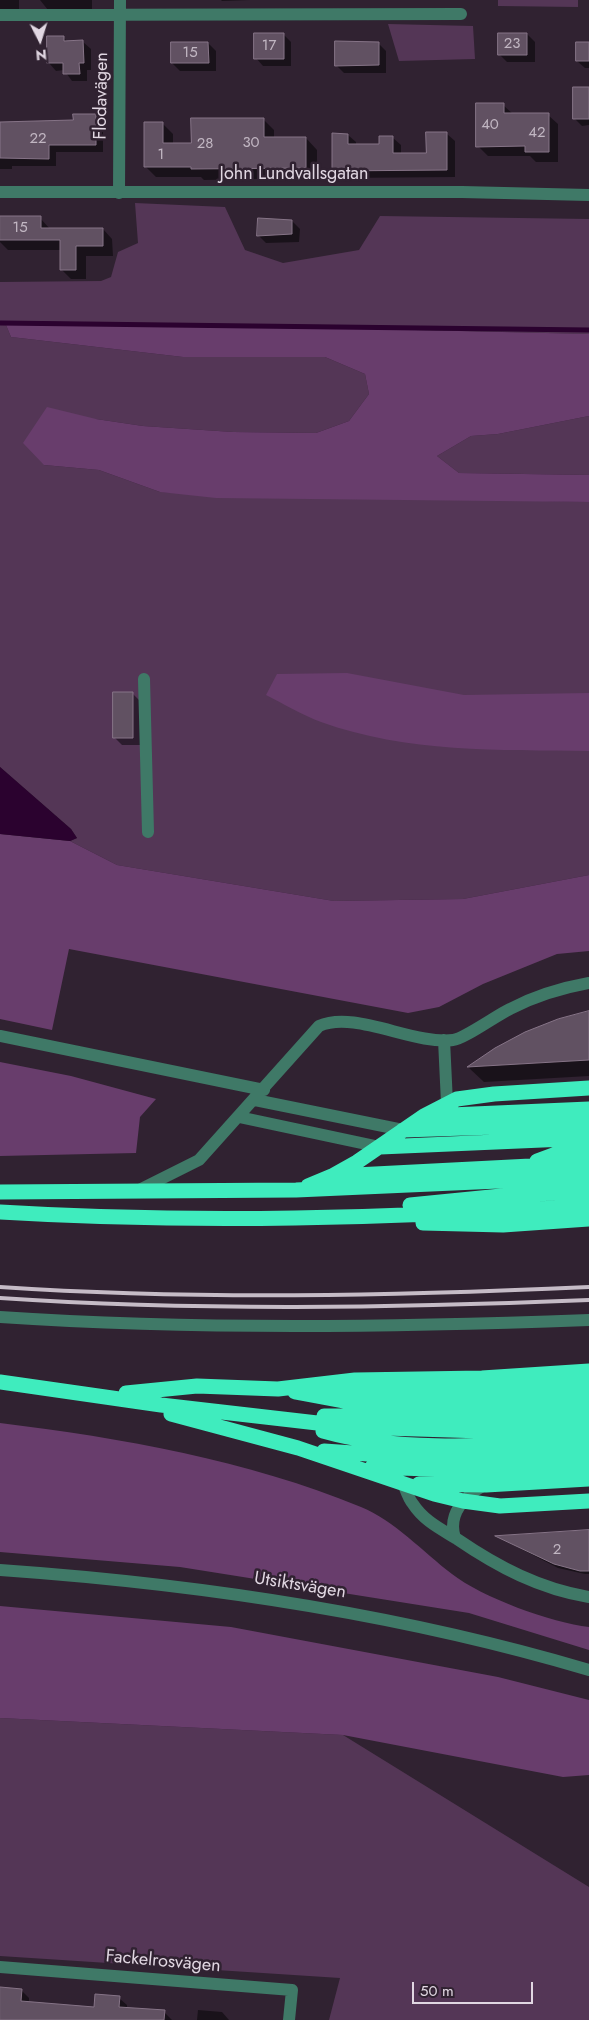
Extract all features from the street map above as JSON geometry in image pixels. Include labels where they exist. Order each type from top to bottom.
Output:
[{"type":"highway","points":[[296,1190],[332,1176],[380,1147],[424,1116],[448,1103],[466,1097],[589,1088]]},
{"type":"highway","points":[[424,1116],[589,1109]]},
{"type":"highway","points":[[403,1130],[589,1124]]},
{"type":"highway","points":[[380,1147],[589,1138]]},
{"type":"highway","points":[[551,1140],[564,1151]]},
{"type":"highway","points":[[522,1166],[564,1151],[589,1150]]},
{"type":"highway","points":[[332,1176],[589,1163]]},
{"type":"highway","points":[[0,1192],[296,1190],[589,1177]]},
{"type":"highway","points":[[297,1217],[501,1196],[589,1191]]},
{"type":"highway","points":[[0,1212],[77,1216],[297,1217],[502,1211],[589,1206]]},
{"type":"highway","points":[[297,1217],[503,1225],[589,1219]]},
{"type":"highway","points":[[278,1389],[356,1380],[482,1378],[589,1371]]},
{"type":"highway","points":[[0,1382],[352,1427],[492,1430],[589,1425]]},
{"type":"highway","points":[[92,1395],[197,1386],[390,1392],[589,1385]]},
{"type":"highway","points":[[278,1389],[354,1403],[499,1403],[589,1398]]},
{"type":"highway","points":[[92,1395],[298,1448],[463,1502],[500,1506],[589,1501]]},
{"type":"highway","points":[[278,1418],[353,1415],[516,1416],[589,1412]]},
{"type":"highway","points":[[278,1418],[352,1439],[388,1443],[485,1444],[589,1439]]},
{"type":"highway","points":[[298,1448],[441,1459],[589,1453]]},
{"type":"highway","points":[[350,1466],[486,1471],[589,1466]]},
{"type":"highway","points":[[403,1483],[486,1485],[589,1480]]},
{"type":"street","name":"Flodavägen","points":[[119,193],[120,0]]},
{"type":"street","points":[[0,15],[461,14]]},
{"type":"street","name":"John Lundvallsgatan","points":[[0,192],[462,192],[589,195]]},
{"type":"street","points":[[144,679],[148,832]]},
{"type":"street","points":[[136,1192],[199,1160],[264,1090],[312,1032],[327,1023],[335,1021],[444,1040],[456,1040],[510,1009],[539,996],[567,987],[589,983]]},
{"type":"street","points":[[0,1036],[264,1090]]},
{"type":"street","points":[[444,1040],[448,1103]]},
{"type":"street","points":[[255,1100],[403,1130]]},
{"type":"street","points":[[240,1117],[380,1147]]},
{"type":"street","points":[[0,1317],[178,1325],[329,1326],[589,1320]]},
{"type":"street","points":[[403,1483],[412,1504],[425,1518],[445,1534],[522,1577],[589,1597]]},
{"type":"street","points":[[454,1538],[452,1523],[463,1502],[471,1492],[486,1485]]},
{"type":"street","name":"Utsiktsvägen","points":[[0,1570],[105,1578],[229,1592],[325,1607],[481,1641],[589,1670]]},
{"type":"street","name":"Fackelrosvägen","points":[[0,1967],[292,1990],[290,2020]]},
{"type":"shaded area","points":[[498,0],[578,0],[578,7],[498,6]]},
{"type":"shaded area","points":[[388,24],[473,26],[475,59],[399,61]]},
{"type":"shaded area","points":[[135,203],[225,207],[245,250],[283,263],[359,250],[380,216],[589,219],[589,334],[27,321],[6,325],[11,337],[183,357],[325,357],[365,374],[369,394],[349,421],[316,433],[233,432],[143,426],[96,419],[44,465],[99,470],[160,492],[589,502],[589,875],[463,899],[334,901],[117,865],[70,841],[77,838],[71,829],[0,767],[0,282],[101,281],[111,277],[118,252],[138,243]]},
{"type":"shaded area","points":[[27,321],[589,334],[589,416],[498,434],[471,436],[437,456],[459,473],[589,475],[589,502],[216,498],[160,492],[99,470],[44,465],[23,443],[47,407],[96,419],[143,426],[233,432],[316,433],[349,421],[369,394],[365,374],[325,357],[183,357],[11,337],[6,325]]},
{"type":"shaded area","points":[[589,416],[589,475],[459,473],[437,456],[471,436],[498,434]]},
{"type":"shaded area","points":[[347,673],[464,695],[589,693],[589,751],[487,750],[420,745],[354,732],[321,722],[266,695],[277,674]]},
{"type":"shaded area","points":[[0,767],[71,829],[77,838],[70,841],[0,834]]},
{"type":"shaded area","points":[[0,834],[70,841],[117,865],[334,901],[463,899],[589,875],[589,951],[557,954],[483,984],[439,1007],[408,1013],[69,949],[52,1030],[0,1019]]},
{"type":"shaded area","points":[[0,1062],[71,1076],[156,1099],[140,1117],[136,1153],[0,1156]]},
{"type":"shaded area","points":[[0,1423],[92,1436],[183,1453],[274,1476],[361,1507],[385,1520],[452,1574],[480,1591],[537,1615],[589,1627],[589,1650],[469,1613],[180,1567],[0,1552]]},
{"type":"shaded area","points":[[0,1606],[231,1627],[498,1677],[589,1700],[589,1775],[563,1777],[343,1735],[0,1718]]},
{"type":"shaded area","points":[[0,1718],[343,1735],[589,1887],[589,2020],[329,2020],[340,1978],[0,1956]]},
{"type":"building","points":[[254,33],[284,33],[284,59],[254,59]]},
{"type":"building","points":[[498,33],[527,33],[527,55],[498,55]]},
{"type":"building","points":[[47,36],[64,36],[64,41],[83,40],[84,63],[79,63],[80,74],[63,74],[63,63],[47,63]]},
{"type":"building","points":[[335,41],[379,42],[379,65],[335,66]]},
{"type":"building","points":[[171,42],[208,42],[209,63],[171,63]]},
{"type":"building","points":[[576,42],[589,42],[589,61],[576,61]]},
{"type":"building","points":[[573,87],[589,87],[589,119],[573,119]]},
{"type":"building","points":[[476,103],[504,103],[504,113],[549,113],[549,152],[525,152],[525,146],[476,147]]},
{"type":"building","points":[[73,114],[96,114],[96,145],[49,145],[49,159],[0,158],[0,122],[73,120]]},
{"type":"building","points":[[191,118],[264,118],[264,137],[306,137],[306,168],[191,169],[191,167],[144,167],[144,122],[163,122],[163,143],[191,143]]},
{"type":"building","points":[[426,132],[447,132],[447,170],[332,171],[332,133],[348,134],[348,144],[379,144],[379,136],[393,136],[393,153],[426,153]]},
{"type":"building","points":[[0,216],[41,216],[41,228],[103,228],[103,246],[76,246],[76,270],[60,270],[60,240],[0,240]]},
{"type":"building","points":[[258,218],[292,220],[292,234],[257,236]]},
{"type":"building","points":[[113,692],[133,692],[133,738],[113,738]]},
{"type":"building","points":[[589,1011],[589,1060],[467,1067],[495,1048],[525,1032],[558,1019]]},
{"type":"building","points":[[589,1530],[589,1571],[580,1571],[554,1564],[495,1536]]},
{"type":"building","points":[[0,1987],[22,1989],[21,2001],[94,2007],[95,1994],[120,1996],[119,2007],[165,2010],[164,2020],[0,2020]]},
{"type":"waterway","points":[[0,323],[589,330]]},
{"type":"railway","points":[[0,1287],[147,1294],[221,1295],[442,1293],[589,1287]]},
{"type":"railway","points":[[0,1298],[147,1305],[294,1307],[442,1305],[589,1300]]}]
